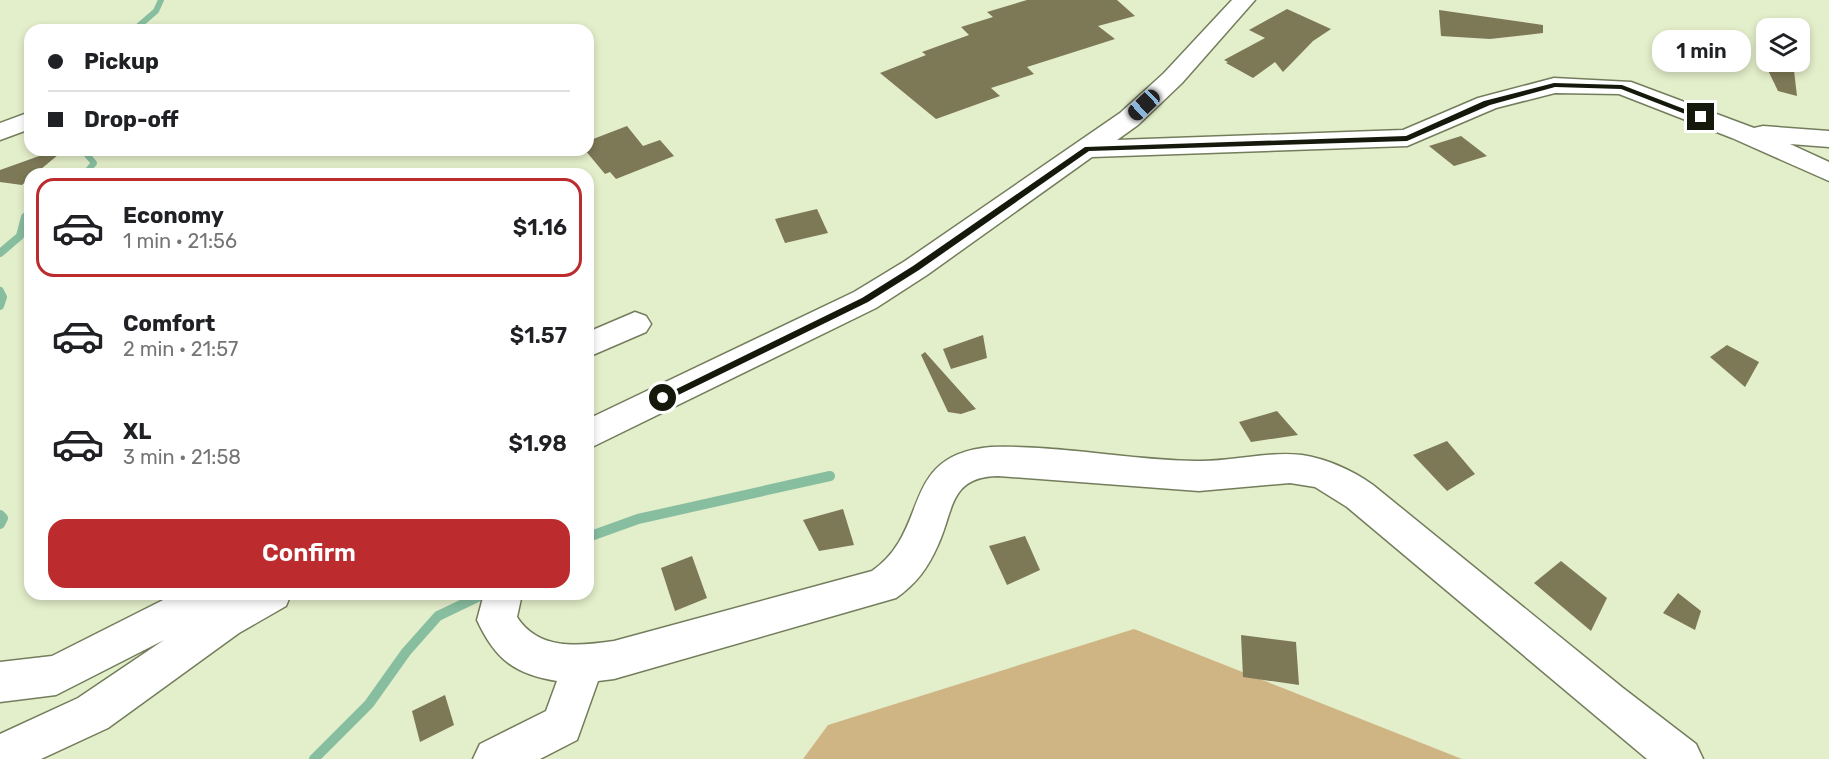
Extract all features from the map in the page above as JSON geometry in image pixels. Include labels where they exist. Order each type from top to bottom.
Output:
[{"type":"street","points":[[594,432],[865,300],[916,268],[1129,119],[1173,78],[1245,0]]},
{"type":"street","points":[[1088,149],[1407,138],[1487,103],[1554,85],[1622,87],[1740,132],[1829,172]]},
{"type":"street","points":[[0,132],[24,122]]},
{"type":"street","points":[[1740,132],[1829,139]]},
{"type":"street","points":[[594,342],[635,324]]},
{"type":"street","points":[[502,600],[497,620],[514,644],[534,656],[583,666],[614,660],[882,586],[902,572],[915,554],[935,497],[946,479],[965,467],[992,461],[1027,462],[1200,476],[1300,470],[1324,474],[1343,483],[1608,702],[1681,759]]},
{"type":"street","points":[[0,682],[56,675],[218,602]]},
{"type":"street","points":[[0,756],[93,713],[218,602]]},
{"type":"street","points":[[495,759],[562,725],[583,666]]},
{"type":"shaded area","points":[[1134,629],[1462,759],[803,759],[828,725]]},
{"type":"building","points":[[1027,0],[1117,0],[1135,16],[1098,26],[1115,39],[1027,67],[1034,74],[991,88],[1000,96],[936,119],[880,73],[926,55],[922,52],[969,35],[961,27],[993,17],[987,12]]},
{"type":"building","points":[[1287,9],[1331,29],[1313,41],[1283,72],[1275,62],[1253,78],[1226,63],[1228,62],[1224,60],[1265,38],[1249,30]]},
{"type":"building","points":[[1439,10],[1543,25],[1543,33],[1490,39],[1441,36]]},
{"type":"building","points":[[1769,72],[1794,72],[1797,96],[1778,91]]},
{"type":"building","points":[[627,126],[643,146],[660,140],[674,156],[616,179],[610,172],[605,174],[590,156],[594,156],[594,139]]},
{"type":"building","points":[[1461,136],[1487,156],[1454,166],[1429,146]]},
{"type":"building","points":[[39,156],[57,156],[42,168],[24,168],[22,185],[0,182],[0,170]]},
{"type":"building","points":[[817,209],[828,233],[785,243],[775,219]]},
{"type":"building","points":[[983,335],[987,358],[951,369],[943,349]]},
{"type":"building","points":[[1727,345],[1759,362],[1745,387],[1710,357]]},
{"type":"building","points":[[925,352],[976,409],[961,414],[948,412],[921,355]]},
{"type":"building","points":[[1277,411],[1298,435],[1251,442],[1239,422]]},
{"type":"building","points":[[1447,441],[1475,474],[1447,491],[1413,455]]},
{"type":"building","points":[[843,509],[854,545],[819,551],[803,520]]},
{"type":"building","points":[[1025,536],[1040,570],[1007,585],[989,546]]},
{"type":"building","points":[[692,556],[707,598],[675,611],[661,568]]},
{"type":"building","points":[[1561,561],[1607,598],[1591,631],[1534,583]]},
{"type":"building","points":[[1678,593],[1701,611],[1695,630],[1663,613]]},
{"type":"building","points":[[1241,635],[1296,642],[1299,685],[1243,677]]},
{"type":"building","points":[[445,695],[454,725],[420,742],[412,711]]},
{"type":"waterway","points":[[141,24],[156,11],[161,0]]},
{"type":"waterway","points":[[88,156],[94,163],[90,168]]},
{"type":"waterway","points":[[0,253],[20,236],[24,221]]},
{"type":"waterway","points":[[0,291],[3,297],[0,306]]},
{"type":"waterway","points":[[594,535],[638,519],[830,476]]},
{"type":"waterway","points":[[0,515],[3,518],[0,524]]},
{"type":"waterway","points":[[314,759],[369,704],[406,652],[438,616],[471,600]]},
{"type":"route","points":[[663,398],[865,300],[916,268],[1088,149],[1407,138],[1487,103],[1554,85],[1622,87],[1701,117]]}]
